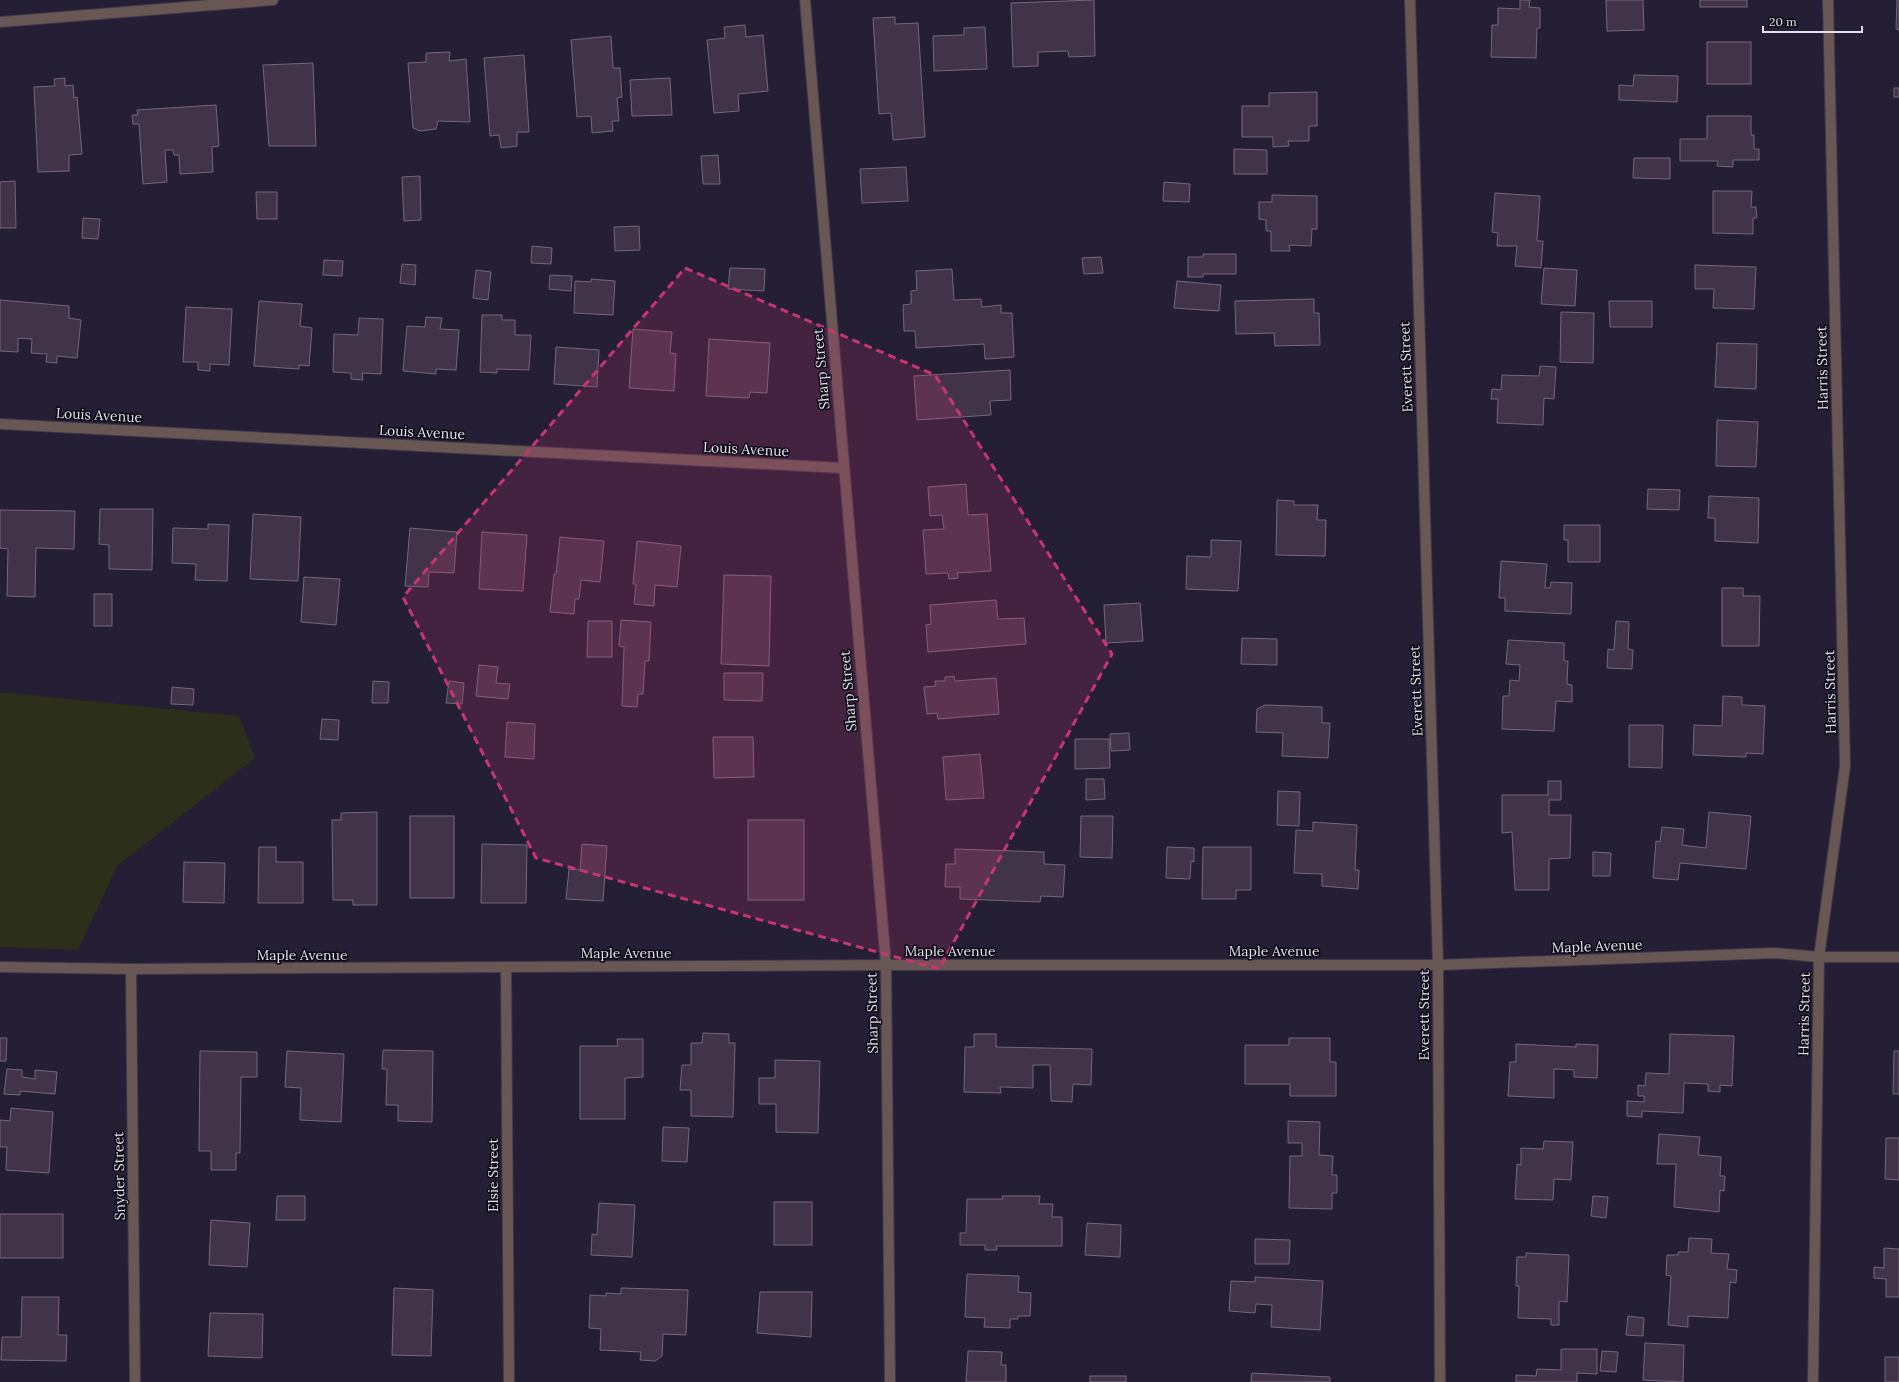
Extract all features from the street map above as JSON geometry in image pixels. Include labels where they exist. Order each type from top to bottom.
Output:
[{"type":"street","points":[[0,22],[273,0]]},
{"type":"street","name":"Sharp Street","points":[[805,0],[843,468],[886,965],[890,1382]]},
{"type":"street","name":"Everett Street","points":[[1410,0],[1438,965],[1440,1382]]},
{"type":"street","name":"Harris Street","points":[[1813,1382],[1819,957],[1845,766],[1828,0]]},
{"type":"street","name":"Louis Avenue","points":[[0,424],[843,468]]},
{"type":"street","name":"Maple Avenue","points":[[0,967],[131,969],[886,965],[1438,965],[1775,954],[1819,957],[1899,957]]},
{"type":"street","name":"Elsie Street","points":[[506,968],[509,1382]]},
{"type":"street","name":"Snyder Street","points":[[131,969],[135,1382]]},
{"type":"highlighted area","points":[[685,268],[935,375],[1112,654],[939,969],[536,858],[403,597]]},
{"type":"green space","points":[[0,692],[239,716],[255,758],[117,866],[78,950],[0,947]]},
{"type":"building","points":[[1094,0],[1095,56],[1069,57],[1068,51],[1038,52],[1038,66],[1013,67],[1011,3]]},
{"type":"building","points":[[1520,0],[1530,0],[1529,7],[1540,8],[1540,28],[1537,28],[1536,58],[1491,57],[1492,25],[1498,25],[1498,8],[1520,9]]},
{"type":"building","points":[[1606,0],[1643,0],[1644,30],[1607,31]]},
{"type":"building","points":[[1700,0],[1747,0],[1747,7],[1700,7]]},
{"type":"building","points":[[1897,0],[1899,0],[1899,30],[1896,29]]},
{"type":"building","points":[[895,17],[895,24],[918,23],[925,137],[893,140],[891,113],[879,114],[873,18]]},
{"type":"building","points":[[745,25],[746,37],[763,35],[768,91],[738,94],[739,111],[714,113],[707,40],[725,38],[724,27]]},
{"type":"building","points":[[985,27],[987,69],[934,71],[933,36],[964,35],[964,28]]},
{"type":"building","points":[[611,36],[613,68],[620,68],[622,97],[617,98],[619,121],[612,121],[613,131],[592,133],[591,116],[577,117],[571,40]]},
{"type":"building","points":[[1707,42],[1751,42],[1751,84],[1707,84]]},
{"type":"building","points":[[450,52],[449,61],[466,59],[470,122],[438,121],[436,129],[420,131],[413,128],[408,63],[426,62],[426,53]]},
{"type":"building","points":[[524,55],[529,132],[517,132],[517,146],[501,148],[499,135],[490,136],[484,58]]},
{"type":"building","points":[[313,63],[316,146],[269,146],[263,65]]},
{"type":"building","points":[[1634,75],[1678,76],[1677,102],[1619,100],[1619,85],[1633,86]]},
{"type":"building","points":[[65,78],[65,86],[73,85],[74,98],[77,97],[82,154],[69,155],[69,171],[38,172],[34,87],[55,86],[54,79]]},
{"type":"building","points":[[670,78],[672,115],[632,116],[630,80]]},
{"type":"building","points":[[1894,88],[1899,88],[1899,97],[1894,97]]},
{"type":"building","points":[[1317,92],[1317,126],[1309,126],[1309,141],[1288,141],[1289,146],[1273,147],[1273,137],[1242,137],[1242,106],[1269,106],[1269,93]]},
{"type":"building","points":[[216,105],[219,146],[212,147],[213,172],[180,174],[179,155],[174,155],[173,150],[165,150],[167,182],[143,184],[139,124],[133,124],[132,115],[138,115],[137,110]]},
{"type":"building","points":[[1707,116],[1751,116],[1751,135],[1754,135],[1754,149],[1759,149],[1759,160],[1733,160],[1733,167],[1717,166],[1718,161],[1680,161],[1680,139],[1707,139]]},
{"type":"building","points":[[1234,149],[1267,150],[1267,174],[1234,174]]},
{"type":"building","points":[[718,155],[720,184],[703,184],[701,156]]},
{"type":"building","points":[[1634,158],[1670,158],[1670,179],[1633,178]]},
{"type":"building","points":[[906,167],[908,201],[862,203],[860,169]]},
{"type":"building","points":[[420,176],[421,220],[404,221],[402,177]]},
{"type":"building","points":[[15,181],[16,228],[0,228],[0,182]]},
{"type":"building","points":[[1164,182],[1190,184],[1189,202],[1163,201]]},
{"type":"building","points":[[1713,191],[1752,191],[1751,207],[1756,207],[1757,218],[1753,218],[1753,234],[1713,233]]},
{"type":"building","points":[[256,192],[277,192],[277,219],[257,219]]},
{"type":"building","points":[[1495,193],[1540,196],[1537,241],[1543,241],[1541,268],[1515,266],[1517,246],[1497,246],[1498,233],[1492,232]]},
{"type":"building","points":[[1272,195],[1317,196],[1317,229],[1312,229],[1311,246],[1289,245],[1290,251],[1271,251],[1271,231],[1266,231],[1266,220],[1259,219],[1259,202],[1272,202]]},
{"type":"building","points":[[83,218],[100,219],[98,239],[82,238]]},
{"type":"building","points":[[639,226],[640,250],[615,251],[614,227]]},
{"type":"building","points":[[532,246],[552,248],[551,264],[531,263]]},
{"type":"building","points":[[1203,254],[1236,254],[1236,274],[1203,274],[1203,277],[1188,277],[1188,257],[1203,257]]},
{"type":"building","points":[[1101,257],[1103,273],[1084,274],[1082,258]]},
{"type":"building","points":[[324,260],[343,261],[342,276],[323,275]]},
{"type":"building","points":[[402,264],[416,265],[415,285],[400,283]]},
{"type":"building","points":[[1695,265],[1756,267],[1754,309],[1713,308],[1714,289],[1695,289]]},
{"type":"building","points":[[730,268],[765,269],[764,291],[728,289]]},
{"type":"building","points":[[1544,268],[1577,270],[1575,306],[1541,304]]},
{"type":"building","points":[[952,269],[954,300],[981,299],[982,307],[1001,305],[1001,313],[1012,313],[1014,357],[985,359],[984,344],[916,348],[915,331],[904,331],[903,305],[911,304],[911,291],[917,290],[916,271]]},
{"type":"building","points":[[476,270],[491,272],[488,300],[473,298]]},
{"type":"building","points":[[550,275],[572,276],[571,291],[549,289]]},
{"type":"building","points":[[591,279],[615,281],[613,315],[574,313],[575,281],[591,282]]},
{"type":"building","points":[[1177,281],[1221,285],[1219,311],[1174,308]]},
{"type":"building","points":[[1314,299],[1314,313],[1319,313],[1320,345],[1275,346],[1274,333],[1236,334],[1235,301]]},
{"type":"building","points":[[0,300],[69,306],[69,318],[81,320],[77,358],[57,356],[57,363],[46,362],[47,354],[31,353],[32,339],[18,338],[18,352],[0,351]]},
{"type":"building","points":[[259,301],[302,304],[300,326],[312,328],[309,366],[299,365],[299,369],[254,366]]},
{"type":"building","points":[[1609,301],[1652,301],[1652,327],[1610,327]]},
{"type":"building","points":[[186,307],[232,309],[229,365],[210,364],[210,371],[198,370],[198,362],[183,362]]},
{"type":"building","points":[[1561,312],[1594,313],[1593,363],[1560,362]]},
{"type":"building","points":[[482,315],[502,315],[502,320],[515,320],[515,335],[531,335],[529,370],[497,369],[497,373],[480,372]]},
{"type":"building","points":[[426,317],[442,318],[440,329],[459,330],[456,370],[436,369],[436,374],[403,371],[407,326],[425,327]]},
{"type":"building","points":[[359,318],[383,319],[381,374],[362,373],[363,380],[351,379],[351,373],[333,372],[334,334],[358,335]]},
{"type":"building","points":[[633,329],[672,332],[670,353],[676,354],[674,391],[629,388]]},
{"type":"building","points":[[709,339],[770,343],[767,393],[750,392],[749,398],[706,396]]},
{"type":"building","points":[[1717,343],[1757,344],[1756,389],[1715,387]]},
{"type":"building","points":[[556,347],[599,350],[597,387],[554,384]]},
{"type":"building","points":[[1540,366],[1556,367],[1554,399],[1544,398],[1543,425],[1497,423],[1498,399],[1491,399],[1492,389],[1501,390],[1502,375],[1539,376]]},
{"type":"building","points":[[1010,370],[1011,400],[990,401],[991,415],[917,420],[914,376]]},
{"type":"building","points":[[1717,420],[1758,422],[1756,467],[1716,466]]},
{"type":"building","points":[[966,484],[968,515],[987,514],[991,571],[957,573],[958,578],[949,579],[948,573],[926,574],[923,530],[944,529],[942,515],[930,516],[928,487]]},
{"type":"building","points":[[1648,489],[1680,490],[1679,510],[1647,509]]},
{"type":"building","points":[[1709,496],[1759,498],[1758,543],[1715,541],[1715,518],[1708,518]]},
{"type":"building","points":[[1277,500],[1294,501],[1294,505],[1318,505],[1317,520],[1326,520],[1325,556],[1276,555]]},
{"type":"building","points":[[100,509],[153,509],[152,570],[109,569],[109,545],[99,544]]},
{"type":"building","points":[[0,510],[75,511],[74,549],[36,548],[35,597],[7,596],[8,549],[0,548]]},
{"type":"building","points":[[253,514],[301,517],[298,581],[250,579]]},
{"type":"building","points":[[208,524],[229,525],[227,581],[195,580],[196,564],[172,563],[173,528],[208,529]]},
{"type":"building","points":[[1564,525],[1600,525],[1600,562],[1568,562],[1568,540],[1564,540]]},
{"type":"building","points":[[410,528],[457,532],[454,573],[429,572],[428,587],[405,586]]},
{"type":"building","points":[[482,532],[527,535],[523,591],[479,589]]},
{"type":"building","points":[[560,537],[604,541],[600,582],[581,580],[579,599],[575,599],[574,614],[550,612]]},
{"type":"building","points":[[1211,540],[1241,541],[1238,591],[1186,589],[1187,556],[1211,557]]},
{"type":"building","points":[[637,541],[681,546],[677,587],[655,585],[654,606],[634,604],[636,584],[633,584]]},
{"type":"building","points":[[1501,561],[1547,564],[1545,588],[1550,588],[1551,582],[1572,583],[1571,614],[1505,611],[1505,598],[1499,598]]},
{"type":"building","points":[[724,575],[771,576],[769,666],[721,664]]},
{"type":"building","points":[[304,577],[340,579],[336,625],[301,622]]},
{"type":"building","points":[[1722,588],[1743,588],[1743,596],[1760,596],[1759,646],[1722,646]]},
{"type":"building","points":[[94,594],[112,594],[112,626],[94,626]]},
{"type":"building","points":[[996,600],[998,619],[1024,618],[1026,644],[928,652],[926,625],[931,624],[930,605]]},
{"type":"building","points":[[1140,603],[1143,641],[1106,643],[1104,605]]},
{"type":"building","points":[[621,620],[651,622],[649,661],[645,661],[643,694],[638,694],[637,707],[622,706],[624,647],[619,646]]},
{"type":"building","points":[[588,621],[612,621],[612,657],[587,657]]},
{"type":"building","points":[[1616,621],[1629,622],[1628,649],[1633,650],[1632,669],[1607,668],[1608,649],[1614,650]]},
{"type":"building","points":[[1242,638],[1277,639],[1277,665],[1241,664]]},
{"type":"building","points":[[1508,640],[1564,643],[1564,661],[1568,661],[1567,684],[1572,685],[1572,702],[1556,701],[1554,731],[1502,729],[1503,696],[1509,696],[1510,680],[1519,681],[1520,665],[1506,664]]},
{"type":"building","points":[[479,665],[498,667],[496,683],[510,684],[508,699],[476,696]]},
{"type":"building","points":[[724,673],[763,673],[762,701],[724,700]]},
{"type":"building","points":[[954,676],[955,681],[996,678],[999,714],[938,719],[937,713],[927,714],[924,687],[936,686],[935,681],[945,681],[945,677]]},
{"type":"building","points":[[373,681],[389,682],[388,703],[372,703]]},
{"type":"building","points":[[449,681],[464,683],[462,704],[446,703]]},
{"type":"building","points":[[172,687],[194,689],[193,705],[171,704]]},
{"type":"building","points":[[1723,696],[1742,697],[1742,705],[1765,706],[1763,754],[1746,753],[1746,757],[1693,755],[1694,725],[1722,726]]},
{"type":"building","points":[[1265,705],[1322,707],[1322,723],[1330,723],[1328,758],[1282,756],[1283,733],[1256,732],[1257,709]]},
{"type":"building","points":[[322,719],[339,720],[338,740],[320,739]]},
{"type":"building","points":[[507,722],[535,724],[534,759],[505,757]]},
{"type":"building","points":[[1629,725],[1663,725],[1662,768],[1629,767]]},
{"type":"building","points":[[1129,733],[1130,750],[1111,751],[1110,734]]},
{"type":"building","points":[[713,737],[753,737],[754,777],[714,778]]},
{"type":"building","points":[[1075,739],[1109,739],[1110,768],[1075,769]]},
{"type":"building","points":[[980,754],[984,798],[946,800],[943,757]]},
{"type":"building","points":[[1086,779],[1104,779],[1105,799],[1086,800]]},
{"type":"building","points":[[1548,781],[1561,781],[1561,800],[1549,800],[1549,815],[1571,815],[1570,858],[1549,859],[1549,890],[1515,890],[1512,832],[1502,833],[1502,795],[1548,795]]},
{"type":"building","points":[[1278,791],[1300,792],[1299,826],[1277,825]]},
{"type":"building","points":[[377,812],[377,905],[353,905],[353,900],[333,900],[332,820],[341,820],[341,813]]},
{"type":"building","points":[[1709,812],[1751,816],[1746,869],[1680,863],[1678,880],[1653,878],[1656,841],[1660,842],[1662,827],[1684,829],[1682,845],[1706,848]]},
{"type":"building","points":[[410,816],[454,816],[454,898],[410,898]]},
{"type":"building","points":[[1081,816],[1113,816],[1112,858],[1080,857]]},
{"type":"building","points":[[748,820],[804,820],[804,900],[748,900]]},
{"type":"building","points":[[1313,822],[1357,825],[1355,870],[1359,870],[1358,889],[1322,886],[1322,874],[1294,873],[1296,830],[1313,831]]},
{"type":"building","points":[[482,844],[527,845],[526,903],[481,903]]},
{"type":"building","points":[[582,844],[607,846],[603,901],[566,899],[569,869],[580,870]]},
{"type":"building","points":[[259,847],[276,847],[276,862],[303,862],[303,903],[258,903]]},
{"type":"building","points":[[1167,847],[1194,848],[1194,862],[1191,861],[1190,879],[1166,878]]},
{"type":"building","points":[[1203,847],[1251,847],[1251,890],[1236,890],[1236,899],[1202,899]]},
{"type":"building","points":[[955,849],[1044,852],[1044,864],[1065,865],[1063,897],[1041,896],[1040,902],[960,899],[960,887],[945,887],[946,864],[955,864]]},
{"type":"building","points":[[1593,852],[1611,853],[1610,876],[1593,876]]},
{"type":"building","points":[[184,862],[225,863],[224,903],[183,902]]},
{"type":"building","points":[[703,1033],[729,1034],[729,1043],[735,1043],[733,1117],[691,1116],[691,1090],[680,1090],[682,1065],[691,1065],[691,1043],[702,1043]]},
{"type":"building","points":[[974,1034],[996,1034],[996,1047],[1092,1049],[1091,1085],[1073,1084],[1072,1102],[1051,1101],[1050,1065],[1033,1065],[1033,1088],[1000,1087],[1001,1093],[964,1092],[965,1047],[974,1047]]},
{"type":"building","points":[[1670,1034],[1734,1036],[1732,1086],[1720,1085],[1720,1092],[1708,1091],[1708,1084],[1684,1083],[1683,1113],[1642,1111],[1642,1117],[1627,1116],[1627,1101],[1644,1102],[1644,1096],[1638,1096],[1638,1085],[1645,1086],[1646,1073],[1669,1074]]},
{"type":"building","points":[[0,1038],[7,1038],[6,1061],[0,1061]]},
{"type":"building","points":[[1289,1038],[1330,1038],[1330,1062],[1336,1062],[1336,1096],[1290,1096],[1290,1084],[1245,1084],[1245,1045],[1289,1045]]},
{"type":"building","points":[[617,1039],[643,1039],[643,1077],[625,1078],[625,1119],[580,1119],[580,1046],[618,1046]]},
{"type":"building","points":[[1516,1044],[1576,1047],[1576,1044],[1598,1045],[1597,1078],[1574,1077],[1574,1070],[1554,1069],[1554,1098],[1508,1096],[1510,1062],[1516,1062]]},
{"type":"building","points":[[383,1050],[433,1051],[432,1122],[398,1121],[398,1105],[386,1105],[387,1069],[382,1069]]},
{"type":"building","points":[[200,1051],[257,1052],[257,1077],[241,1077],[240,1153],[236,1153],[236,1170],[211,1170],[211,1151],[199,1151]]},
{"type":"building","points":[[287,1051],[344,1054],[341,1122],[300,1120],[301,1088],[285,1087]]},
{"type":"building","points":[[1894,1051],[1899,1051],[1899,1094],[1893,1094]]},
{"type":"building","points":[[775,1060],[820,1061],[818,1133],[776,1132],[776,1104],[759,1104],[759,1078],[775,1078]]},
{"type":"building","points":[[7,1069],[22,1070],[22,1077],[35,1079],[35,1070],[57,1072],[55,1094],[20,1091],[20,1095],[4,1094]]},
{"type":"building","points":[[11,1108],[53,1112],[49,1173],[6,1170],[7,1147],[0,1147],[0,1120],[10,1121]]},
{"type":"building","points":[[1288,1121],[1320,1122],[1319,1155],[1333,1156],[1332,1175],[1337,1175],[1337,1193],[1332,1193],[1332,1209],[1289,1208],[1290,1156],[1302,1156],[1302,1143],[1288,1143]]},
{"type":"building","points":[[663,1127],[689,1128],[687,1162],[662,1161]]},
{"type":"building","points":[[1659,1134],[1700,1137],[1698,1155],[1721,1157],[1720,1176],[1725,1176],[1724,1191],[1720,1190],[1719,1212],[1674,1207],[1676,1164],[1657,1164]]},
{"type":"building","points":[[1886,1138],[1899,1138],[1899,1180],[1885,1179]]},
{"type":"building","points":[[1544,1141],[1573,1142],[1571,1180],[1554,1179],[1553,1200],[1515,1199],[1517,1164],[1521,1165],[1521,1148],[1543,1149]]},
{"type":"building","points":[[277,1196],[305,1196],[305,1220],[276,1220]]},
{"type":"building","points":[[1002,1196],[1040,1196],[1039,1204],[1053,1204],[1052,1217],[1062,1217],[1062,1246],[996,1246],[997,1250],[985,1250],[985,1245],[960,1245],[960,1233],[966,1233],[967,1199],[1003,1199]]},
{"type":"building","points":[[1593,1196],[1608,1197],[1606,1218],[1591,1216]]},
{"type":"building","points":[[774,1202],[812,1202],[812,1245],[774,1245]]},
{"type":"building","points":[[599,1203],[635,1205],[632,1257],[591,1255],[592,1234],[597,1235]]},
{"type":"building","points":[[0,1214],[63,1214],[63,1258],[0,1258]]},
{"type":"building","points":[[211,1220],[250,1223],[247,1267],[209,1265]]},
{"type":"building","points":[[1087,1223],[1121,1225],[1120,1257],[1085,1255]]},
{"type":"building","points":[[1689,1238],[1712,1239],[1711,1253],[1729,1254],[1727,1269],[1737,1270],[1736,1283],[1730,1282],[1728,1318],[1688,1316],[1688,1327],[1668,1325],[1671,1276],[1666,1275],[1667,1255],[1678,1255],[1678,1252],[1688,1252]]},
{"type":"building","points":[[1255,1239],[1290,1240],[1289,1264],[1255,1264]]},
{"type":"building","points":[[1884,1248],[1899,1249],[1899,1297],[1886,1297],[1886,1279],[1874,1278],[1874,1267],[1884,1268]]},
{"type":"building","points":[[1526,1253],[1569,1255],[1567,1302],[1559,1301],[1559,1325],[1551,1325],[1551,1319],[1518,1318],[1519,1286],[1516,1286],[1517,1257],[1526,1257]]},
{"type":"building","points":[[967,1274],[1019,1276],[1018,1292],[1031,1293],[1030,1316],[1018,1316],[1018,1319],[1010,1319],[1010,1328],[984,1327],[985,1318],[965,1317]]},
{"type":"building","points":[[1255,1277],[1323,1281],[1320,1330],[1271,1327],[1272,1305],[1256,1304],[1255,1313],[1229,1311],[1231,1281],[1255,1282]]},
{"type":"building","points":[[394,1288],[433,1290],[431,1356],[392,1355]]},
{"type":"building","points":[[621,1288],[688,1290],[686,1335],[663,1334],[662,1356],[655,1361],[640,1360],[641,1352],[600,1350],[601,1329],[589,1328],[590,1295],[606,1296],[606,1293],[621,1294]]},
{"type":"building","points":[[760,1292],[812,1292],[811,1337],[757,1333]]},
{"type":"building","points":[[22,1297],[59,1297],[58,1335],[67,1335],[66,1361],[1,1360],[2,1337],[21,1337]]},
{"type":"building","points":[[210,1313],[263,1314],[262,1358],[208,1356]]},
{"type":"building","points":[[1628,1316],[1644,1318],[1643,1336],[1626,1335]]},
{"type":"building","points":[[1645,1343],[1684,1345],[1683,1382],[1643,1380]]},
{"type":"building","points":[[1561,1349],[1597,1349],[1597,1374],[1577,1373],[1577,1382],[1516,1382],[1516,1375],[1536,1376],[1537,1369],[1561,1370]]},
{"type":"building","points":[[968,1351],[1002,1352],[1001,1365],[1006,1365],[1006,1382],[966,1382]]},
{"type":"building","points":[[1602,1351],[1618,1352],[1616,1372],[1600,1371]]},
{"type":"building","points":[[1885,1357],[1899,1357],[1899,1382],[1885,1382]]},
{"type":"building","points":[[1252,1373],[1330,1377],[1330,1382],[1251,1382]]},
{"type":"building","points":[[1090,1376],[1126,1376],[1126,1382],[1090,1382]]}]
